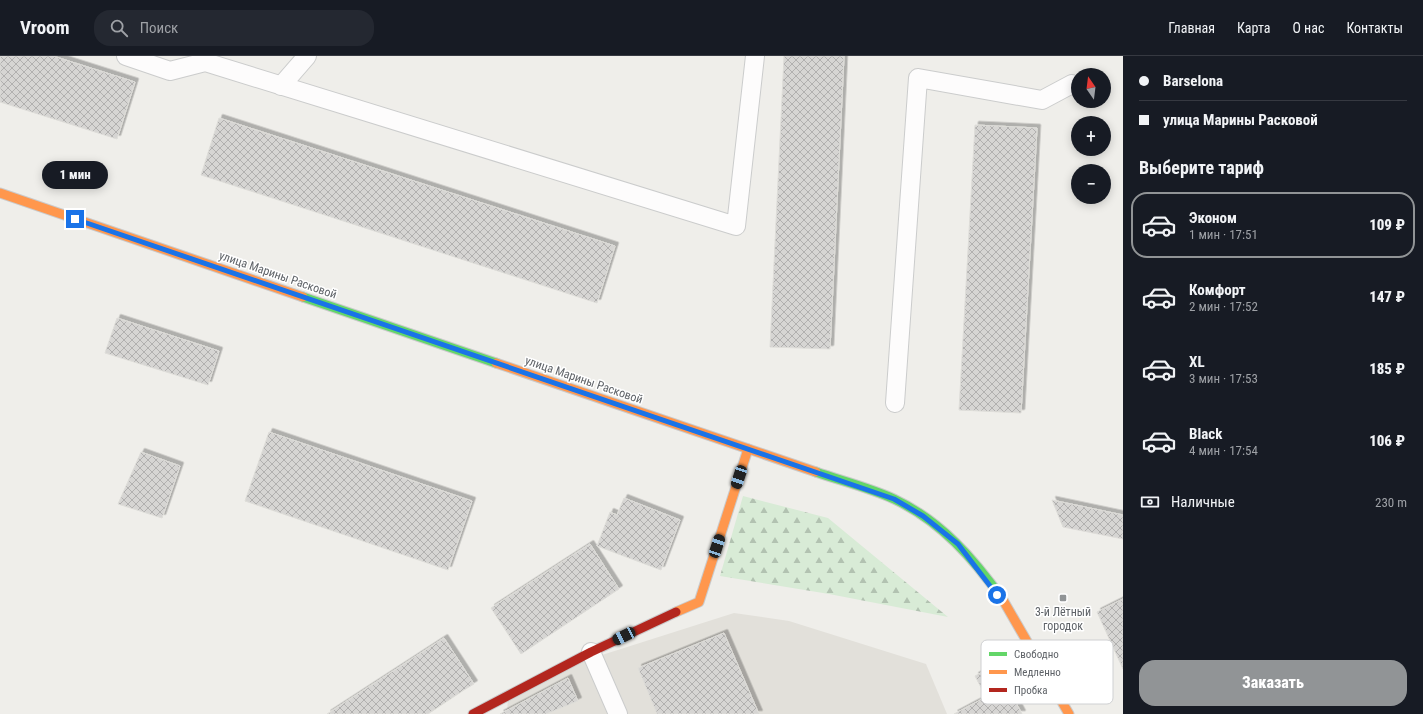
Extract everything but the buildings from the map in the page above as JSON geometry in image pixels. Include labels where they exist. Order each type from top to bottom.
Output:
[{"type":"main road","name":"улица Марины Расковой","points":[[0,193],[894,499],[923,516],[958,544],[989,582],[1028,640]]},
{"type":"main road","points":[[473,714],[591,652],[699,602],[748,449]]},
{"type":"main road","name":"улица Марины Расковой","points":[[1063,704],[1069,714]]},
{"type":"lane","points":[[126,56],[170,71],[205,62],[736,226],[755,56]]},
{"type":"lane","points":[[281,86],[308,56]]},
{"type":"lane","points":[[895,403],[918,78],[1042,100],[1071,85]]},
{"type":"lane","points":[[591,652],[618,714]]},
{"type":"shaded area","points":[[734,613],[789,621],[926,664],[947,714],[507,714],[508,698],[580,662]]},
{"type":"green space","points":[[743,496],[828,518],[948,617],[829,594],[720,576]]},
{"type":"traffic: fast","points":[[303,297],[496,363]]},
{"type":"traffic: fast","points":[[816,472],[885,495],[927,518],[955,542],[968,556],[1003,600]]},
{"type":"traffic: slow","points":[[0,193],[303,297]]},
{"type":"traffic: slow","points":[[496,363],[816,472]]},
{"type":"traffic: slow","points":[[676,612],[699,602],[748,449]]},
{"type":"traffic: slow","points":[[1003,600],[1026,640]]},
{"type":"traffic: slow","points":[[1063,704],[1069,714]]},
{"type":"traffic: jam","points":[[473,714],[591,652],[676,612]]},
{"type":"place","name":"3-й Лётный городок","points":[[1063,598]]},
{"type":"route","points":[[75,219],[894,499],[923,516],[958,544],[989,582],[997,595]]}]
